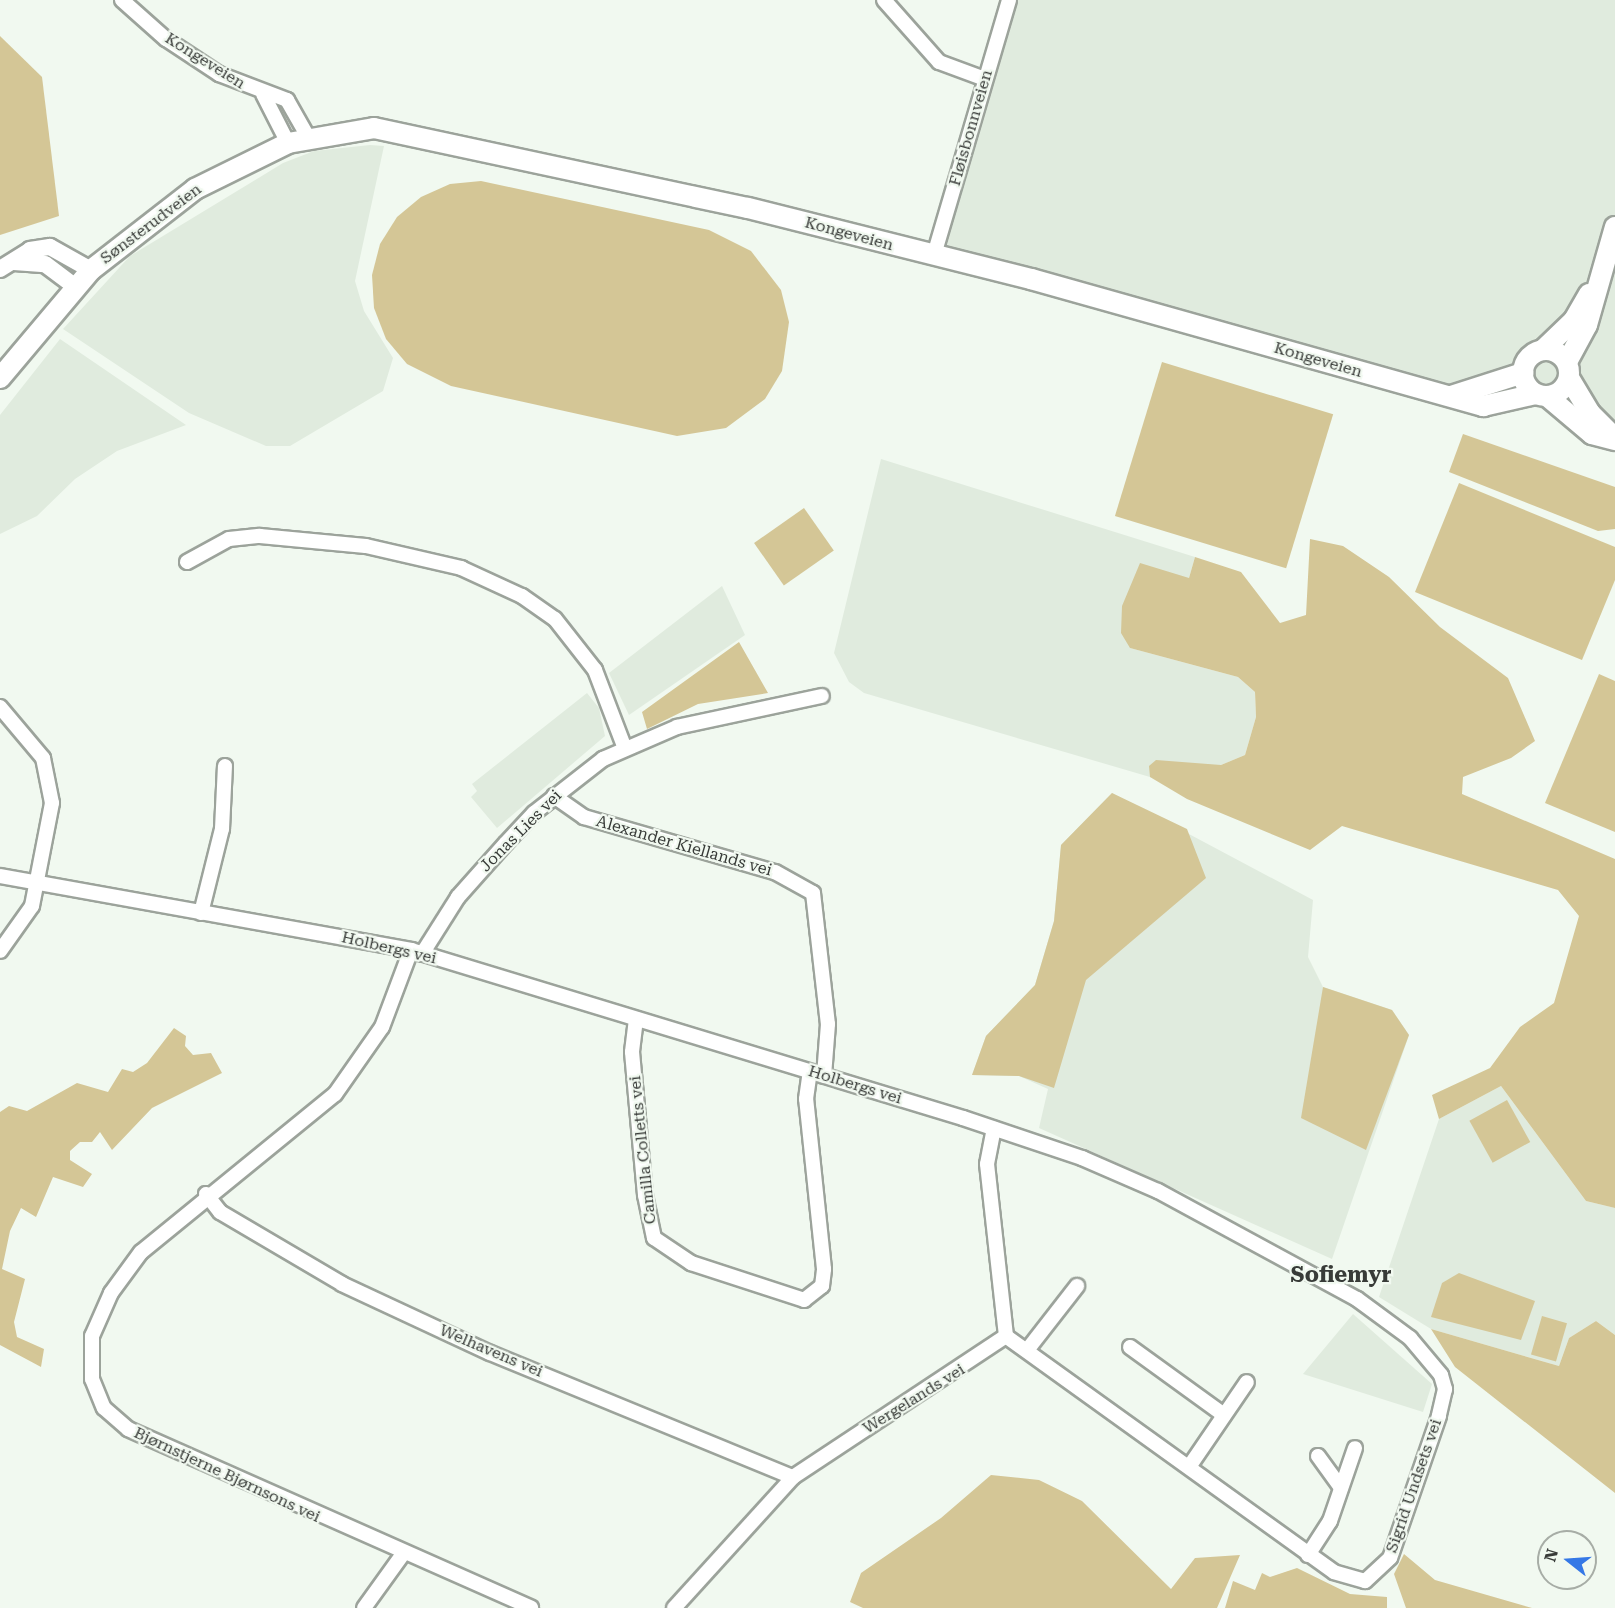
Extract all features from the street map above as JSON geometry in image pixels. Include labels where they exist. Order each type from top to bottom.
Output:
[{"type":"main road","name":"Kongeveien","points":[[308,137],[365,129],[410,133],[934,255],[1449,397],[1498,405],[1541,395]]},
{"type":"main road","name":"Sønsterudveien","points":[[0,378],[92,270],[195,189],[288,143],[308,137]]},
{"type":"main road","points":[[1541,395],[1562,390],[1587,325],[1599,276],[1615,227]]},
{"type":"main road","points":[[1523,373],[1528,357],[1544,349],[1574,320],[1599,276]]},
{"type":"main road","points":[[1544,349],[1568,370],[1590,413],[1615,439]]},
{"type":"main road","points":[[1449,397],[1523,373]]},
{"type":"main road","points":[[1523,373],[1541,395],[1592,434],[1615,439]]},
{"type":"street","name":"Kongeveien","points":[[124,0],[166,39],[263,94],[287,100],[308,137]]},
{"type":"street","points":[[884,0],[939,62],[985,79]]},
{"type":"street","name":"Fløisbonnveien","points":[[934,255],[1009,0]]},
{"type":"street","name":"Kongeveien","points":[[263,94],[288,143]]},
{"type":"street","points":[[7,266],[30,249],[50,247],[92,270]]},
{"type":"street","points":[[7,266],[45,264],[76,287]]},
{"type":"street","points":[[187,562],[229,539],[260,536],[366,546],[461,568],[522,596],[555,620],[595,670],[624,746]]},
{"type":"street","name":"Jonas Lies vei","points":[[417,952],[458,897],[554,796],[624,746],[677,727],[822,696]]},
{"type":"street","points":[[0,707],[43,758],[50,781],[52,803],[36,884],[23,925],[0,951]]},
{"type":"street","points":[[201,913],[219,843],[225,766]]},
{"type":"street","name":"Alexander Kiellands vei","points":[[554,796],[584,817],[775,872],[813,893],[828,1024],[824,1076]]},
{"type":"street","name":"Holbergs vei","points":[[0,876],[417,952],[994,1129],[1143,1184],[1299,1265],[1410,1338],[1428,1356],[1445,1389]]},
{"type":"street","name":"Bjørnstjerne Bjørnsons vei","points":[[417,952],[382,1027],[335,1094],[273,1148],[206,1194],[141,1252],[111,1293],[92,1336],[92,1378],[104,1408],[128,1429],[403,1554],[531,1608]]},
{"type":"street","name":"Camilla Colletts vei","points":[[636,1019],[632,1052],[645,1195],[654,1238],[691,1263],[804,1300],[822,1286],[824,1269],[806,1099],[810,1072]]},
{"type":"street","points":[[994,1129],[987,1164],[1006,1336]]},
{"type":"street","name":"Welhavens vei","points":[[206,1194],[220,1212],[342,1284],[490,1353],[793,1477]]},
{"type":"street","points":[[1028,1349],[1077,1286]]},
{"type":"street","name":"Sigrid Undsets vei","points":[[1006,1336],[1028,1349],[1191,1464],[1308,1555],[1350,1579],[1365,1581],[1381,1571],[1405,1522],[1445,1389]]},
{"type":"street","name":"Wergelands vei","points":[[674,1608],[793,1477],[1006,1336]]},
{"type":"street","points":[[1130,1347],[1224,1415]]},
{"type":"street","points":[[1191,1464],[1247,1382]]},
{"type":"street","points":[[1308,1555],[1330,1521],[1355,1448]]},
{"type":"street","points":[[1318,1456],[1341,1488]]},
{"type":"street","points":[[364,1608],[403,1554]]},
{"type":"shaded area","points":[[1009,0],[1615,0],[1615,428],[931,247]]},
{"type":"shaded area","points":[[0,36],[42,77],[59,216],[0,235]]},
{"type":"shaded area","points":[[370,145],[384,146],[355,281],[364,311],[393,358],[383,391],[290,446],[266,446],[189,413],[63,329],[130,256],[283,163],[314,151]]},
{"type":"shaded area","points":[[481,181],[709,230],[751,251],[781,290],[789,322],[782,371],[765,399],[726,428],[677,436],[451,386],[407,364],[386,339],[374,308],[372,275],[380,244],[397,217],[421,197],[450,184]]},
{"type":"shaded area","points":[[60,339],[186,425],[117,451],[75,479],[37,516],[0,534],[0,415]]},
{"type":"shaded area","points":[[1162,362],[1333,414],[1286,568],[1115,516]]},
{"type":"shaded area","points":[[1463,434],[1615,487],[1615,529],[1598,531],[1449,472]]},
{"type":"shaded area","points":[[881,459],[1195,557],[1189,578],[1130,648],[1238,677],[1255,692],[1256,717],[1245,755],[1221,765],[1150,766],[1150,777],[864,693],[849,682],[834,653]]},
{"type":"shaded area","points":[[1459,483],[1615,547],[1615,580],[1582,660],[1415,592]]},
{"type":"shaded area","points":[[804,508],[834,551],[784,586],[754,543]]},
{"type":"shaded area","points":[[1310,539],[1343,546],[1389,577],[1440,627],[1508,678],[1535,741],[1511,758],[1463,777],[1462,794],[1615,859],[1615,1208],[1586,1201],[1501,1086],[1439,1119],[1432,1095],[1490,1068],[1520,1027],[1554,1003],[1579,916],[1558,890],[1342,826],[1310,850],[1187,799],[1150,777],[1149,766],[1156,760],[1221,765],[1245,755],[1256,717],[1255,692],[1238,677],[1130,648],[1121,633],[1122,606],[1140,563],[1189,578],[1195,557],[1241,572],[1280,623],[1306,615]]},
{"type":"shaded area","points":[[722,586],[745,635],[629,715],[609,673]]},
{"type":"shaded area","points":[[739,642],[768,693],[698,704],[647,729],[642,712]]},
{"type":"shaded area","points":[[1599,674],[1615,681],[1615,832],[1545,803]]},
{"type":"shaded area","points":[[587,693],[599,708],[605,736],[497,828],[471,797],[477,791],[472,784]]},
{"type":"shaded area","points":[[1112,793],[1313,900],[1308,957],[1323,987],[1392,1010],[1409,1035],[1332,1259],[1039,1128],[1048,1089],[1019,1076],[972,1075],[986,1036],[1035,985],[1054,921],[1061,845]]},
{"type":"shaded area","points":[[1112,793],[1187,829],[1206,878],[1086,980],[1054,1088],[1019,1076],[972,1075],[986,1036],[1035,985],[1054,921],[1061,845]]},
{"type":"shaded area","points":[[1323,987],[1392,1010],[1409,1035],[1366,1150],[1301,1118]]},
{"type":"shaded area","points":[[174,1028],[186,1036],[185,1046],[193,1055],[211,1053],[222,1073],[152,1108],[112,1150],[100,1132],[92,1142],[80,1142],[70,1151],[70,1160],[92,1174],[83,1187],[53,1177],[36,1217],[21,1208],[10,1231],[2,1269],[25,1279],[14,1322],[17,1337],[44,1349],[41,1367],[0,1345],[0,1112],[9,1106],[27,1111],[77,1083],[108,1092],[122,1069],[133,1072],[147,1063]]},
{"type":"shaded area","points":[[1501,1086],[1586,1201],[1615,1208],[1615,1335],[1596,1321],[1569,1338],[1559,1366],[1431,1329],[1379,1297],[1439,1119]]},
{"type":"shaded area","points":[[1507,1100],[1530,1142],[1493,1163],[1469,1121]]},
{"type":"shaded area","points":[[1459,1273],[1535,1301],[1521,1340],[1431,1317],[1442,1283]]},
{"type":"shaded area","points":[[1353,1314],[1432,1384],[1423,1412],[1303,1374]]},
{"type":"shaded area","points":[[1542,1316],[1567,1323],[1556,1362],[1531,1354]]},
{"type":"shaded area","points":[[1596,1321],[1615,1335],[1615,1493],[1455,1367],[1431,1329],[1559,1366],[1569,1338]]},
{"type":"shaded area","points":[[991,1475],[1039,1480],[1082,1501],[1171,1589],[1195,1558],[1240,1555],[1217,1608],[863,1608],[850,1602],[861,1573],[941,1518]]},
{"type":"shaded area","points":[[1404,1554],[1435,1580],[1532,1608],[1406,1608],[1394,1574]]},
{"type":"shaded area","points":[[1297,1568],[1350,1594],[1387,1597],[1387,1608],[1225,1608],[1233,1581],[1255,1590],[1262,1573],[1270,1577]]},
{"type":"district","name":"Sofiemyr","points":[[1341,1275]]}]
